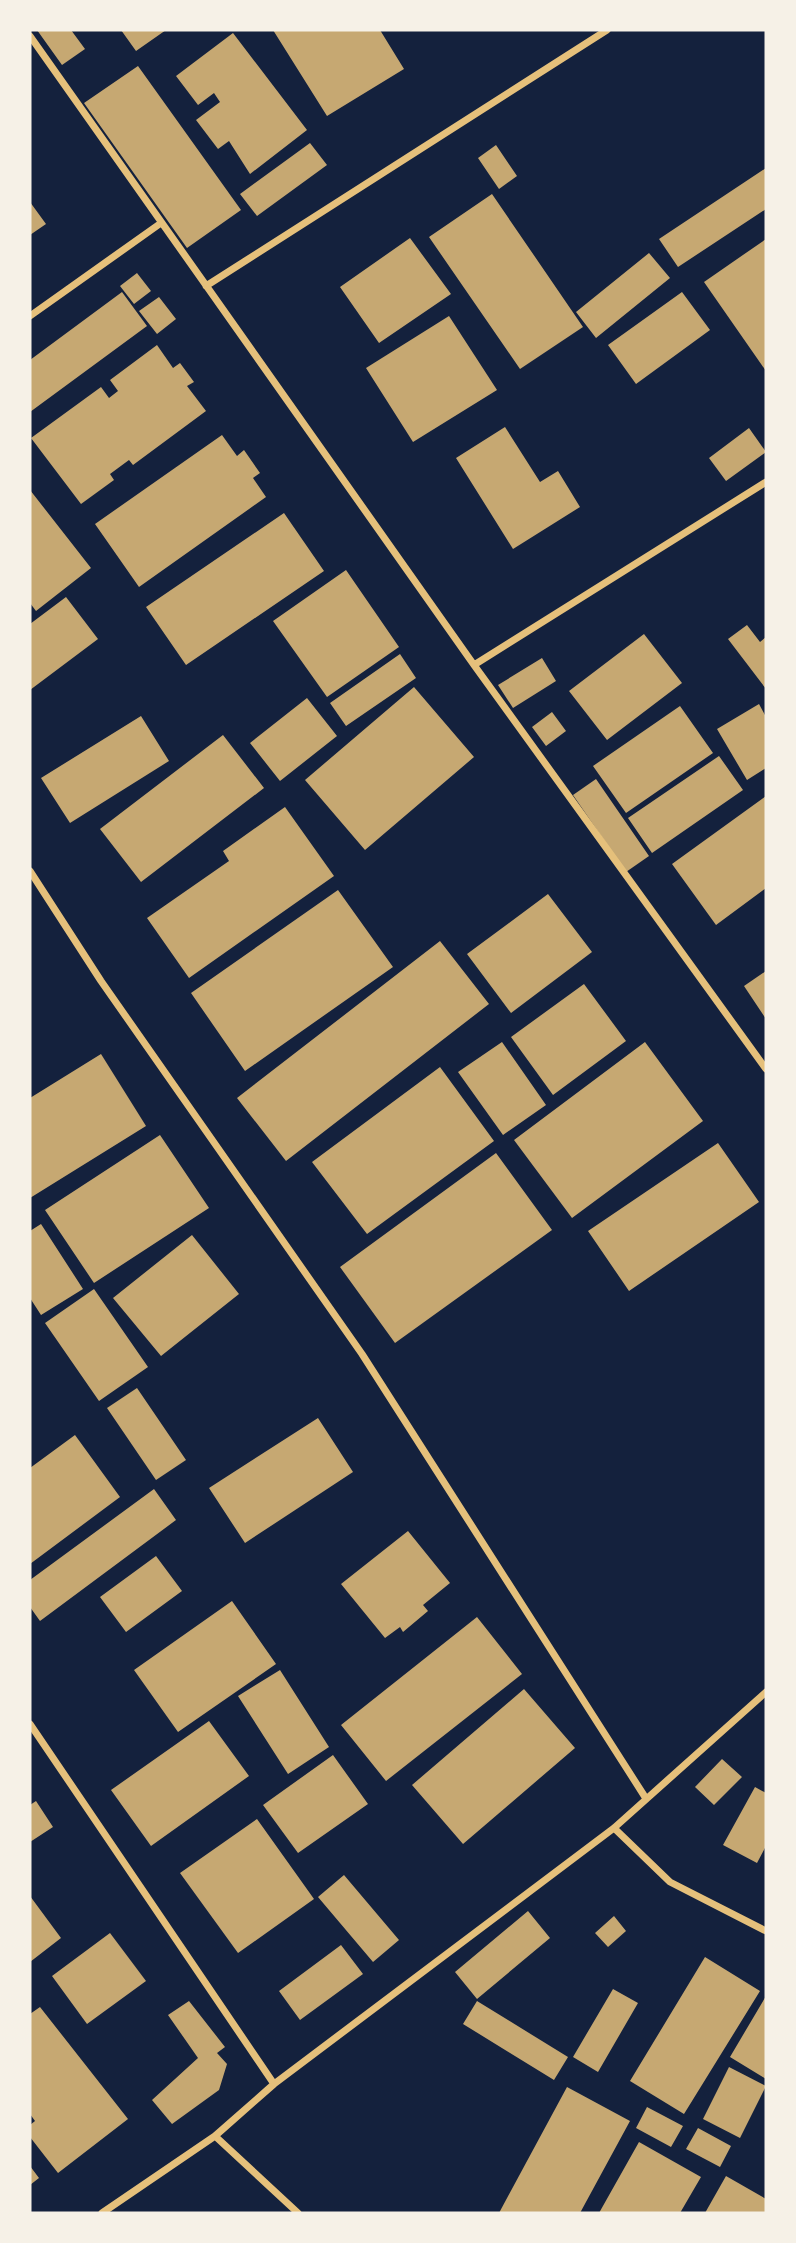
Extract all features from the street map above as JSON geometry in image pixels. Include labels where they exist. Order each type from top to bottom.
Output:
[{"type":"street","points":[[206,286],[607,30]]},
{"type":"street","points":[[30,36],[474,665],[766,1067]]},
{"type":"street","points":[[30,316],[161,223]]},
{"type":"street","points":[[474,665],[766,482]]},
{"type":"street","points":[[30,871],[101,981],[362,1354],[645,1797]]},
{"type":"street","points":[[102,2213],[215,2136],[274,2084],[614,1828],[645,1797],[766,1692]]},
{"type":"street","points":[[30,1724],[274,2084]]},
{"type":"street","points":[[614,1828],[670,1882],[766,1931]]},
{"type":"street","points":[[215,2136],[299,2213]]},
{"type":"building","points":[[37,30],[71,30],[85,49],[62,65]]},
{"type":"building","points":[[121,30],[166,30],[136,51]]},
{"type":"building","points":[[273,30],[380,30],[404,69],[327,116]]},
{"type":"building","points":[[233,33],[307,130],[250,174],[229,141],[218,149],[196,120],[220,102],[214,93],[198,105],[176,76]]},
{"type":"building","points":[[138,66],[241,210],[187,248],[84,103]]},
{"type":"building","points":[[310,143],[327,165],[257,216],[240,194]]},
{"type":"building","points":[[496,145],[517,176],[499,189],[478,158]]},
{"type":"building","points":[[766,168],[766,209],[678,267],[659,239]]},
{"type":"building","points":[[492,194],[583,327],[520,369],[429,237]]},
{"type":"building","points":[[30,202],[46,224],[30,235]]},
{"type":"building","points":[[410,238],[451,294],[379,343],[340,287]]},
{"type":"building","points":[[766,239],[766,371],[704,282]]},
{"type":"building","points":[[649,253],[670,278],[596,338],[576,312]]},
{"type":"building","points":[[137,273],[151,291],[134,304],[120,286]]},
{"type":"building","points":[[122,292],[147,326],[30,412],[30,360]]},
{"type":"building","points":[[682,292],[710,330],[636,384],[608,345]]},
{"type":"building","points":[[159,297],[176,319],[157,334],[139,311]]},
{"type":"building","points":[[449,316],[497,390],[413,442],[366,368]]},
{"type":"building","points":[[157,345],[173,368],[180,363],[194,382],[187,386],[206,411],[133,465],[129,460],[110,474],[114,480],[81,504],[31,438],[101,387],[109,398],[118,391],[110,380]]},
{"type":"building","points":[[505,427],[540,482],[558,471],[580,507],[513,549],[456,458]]},
{"type":"building","points":[[749,428],[766,452],[726,481],[709,458]]},
{"type":"building","points":[[222,435],[237,456],[244,450],[260,473],[253,478],[266,497],[139,587],[95,524]]},
{"type":"building","points":[[30,490],[91,568],[36,611],[30,603]]},
{"type":"building","points":[[284,513],[324,571],[186,665],[146,607]]},
{"type":"building","points":[[346,570],[399,647],[327,697],[273,621]]},
{"type":"building","points":[[66,597],[98,639],[30,690],[30,624]]},
{"type":"building","points":[[747,625],[760,642],[766,637],[766,689],[728,639]]},
{"type":"building","points":[[644,634],[682,683],[607,740],[569,691]]},
{"type":"building","points":[[400,654],[416,678],[346,726],[330,703]]},
{"type":"building","points":[[542,658],[556,681],[513,708],[498,685]]},
{"type":"building","points":[[414,687],[474,757],[365,850],[305,780]]},
{"type":"building","points":[[307,698],[337,736],[280,781],[250,743]]},
{"type":"building","points":[[759,704],[766,717],[766,768],[747,780],[717,729]]},
{"type":"building","points":[[680,706],[713,753],[626,813],[593,766]]},
{"type":"building","points":[[552,712],[566,731],[546,746],[532,727]]},
{"type":"building","points":[[141,716],[169,761],[70,823],[41,778]]},
{"type":"building","points":[[223,735],[264,788],[141,882],[100,829]]},
{"type":"building","points":[[719,756],[743,790],[652,853],[628,818]]},
{"type":"building","points":[[596,779],[649,856],[626,872],[573,795]]},
{"type":"building","points":[[766,796],[766,888],[716,925],[672,864]]},
{"type":"building","points":[[285,807],[334,876],[189,978],[147,918],[229,861],[223,851]]},
{"type":"building","points":[[338,890],[393,967],[245,1071],[191,993]]},
{"type":"building","points":[[548,894],[592,952],[511,1013],[467,954]]},
{"type":"building","points":[[440,941],[489,1004],[286,1161],[237,1098]]},
{"type":"building","points":[[766,971],[766,1019],[744,986]]},
{"type":"building","points":[[584,984],[626,1041],[553,1095],[511,1037]]},
{"type":"building","points":[[502,1042],[546,1105],[503,1135],[458,1072]]},
{"type":"building","points":[[645,1042],[703,1121],[572,1218],[514,1140]]},
{"type":"building","points":[[101,1054],[146,1126],[30,1198],[30,1098]]},
{"type":"building","points":[[440,1067],[494,1141],[367,1234],[312,1162]]},
{"type":"building","points":[[160,1135],[209,1208],[94,1283],[45,1210]]},
{"type":"building","points":[[718,1143],[759,1202],[629,1291],[588,1231]]},
{"type":"building","points":[[496,1153],[552,1230],[395,1343],[340,1267]]},
{"type":"building","points":[[41,1224],[83,1289],[41,1315],[30,1298],[30,1231]]},
{"type":"building","points":[[192,1235],[239,1294],[161,1356],[113,1298]]},
{"type":"building","points":[[94,1289],[148,1367],[99,1401],[45,1323]]},
{"type":"building","points":[[137,1388],[186,1460],[156,1480],[107,1408]]},
{"type":"building","points":[[318,1418],[353,1472],[245,1543],[209,1488]]},
{"type":"building","points":[[75,1435],[120,1497],[30,1564],[30,1468]]},
{"type":"building","points":[[154,1489],[176,1520],[40,1621],[30,1607],[30,1580]]},
{"type":"building","points":[[408,1531],[450,1583],[423,1605],[428,1611],[403,1632],[400,1627],[385,1638],[341,1584]]},
{"type":"building","points":[[156,1556],[182,1591],[126,1632],[100,1597]]},
{"type":"building","points":[[232,1601],[276,1664],[178,1732],[134,1670]]},
{"type":"building","points":[[477,1617],[522,1674],[386,1781],[341,1725]]},
{"type":"building","points":[[280,1670],[329,1747],[288,1774],[238,1696]]},
{"type":"building","points":[[524,1689],[575,1748],[463,1844],[412,1785]]},
{"type":"building","points":[[209,1721],[249,1776],[151,1846],[111,1790]]},
{"type":"building","points":[[333,1755],[368,1804],[298,1853],[263,1805]]},
{"type":"building","points":[[722,1759],[742,1777],[714,1805],[695,1787]]},
{"type":"building","points":[[755,1787],[766,1793],[766,1846],[757,1863],[723,1845]]},
{"type":"building","points":[[36,1801],[53,1827],[30,1842],[30,1805]]},
{"type":"building","points":[[257,1819],[314,1899],[238,1953],[180,1873]]},
{"type":"building","points":[[344,1875],[399,1940],[373,1962],[318,1897]]},
{"type":"building","points":[[30,1896],[61,1938],[30,1962]]},
{"type":"building","points":[[528,1911],[550,1938],[477,1999],[455,1972]]},
{"type":"building","points":[[614,1916],[626,1931],[608,1947],[595,1933]]},
{"type":"building","points":[[110,1933],[146,1981],[87,2024],[52,1976]]},
{"type":"building","points":[[341,1945],[363,1974],[300,2020],[279,1991]]},
{"type":"building","points":[[705,1957],[760,1991],[684,2114],[630,2081]]},
{"type":"building","points":[[613,1989],[638,2003],[598,2072],[573,2057]]},
{"type":"building","points":[[766,1996],[766,2079],[730,2057]]},
{"type":"building","points":[[189,2001],[225,2047],[217,2053],[227,2064],[219,2090],[172,2124],[152,2100],[198,2058],[168,2015]]},
{"type":"building","points":[[477,2001],[568,2057],[554,2080],[463,2024]]},
{"type":"building","points":[[40,2007],[128,2119],[58,2173],[30,2137],[30,2125],[35,2121],[30,2114],[30,2014]]},
{"type":"building","points":[[729,2067],[766,2086],[740,2138],[703,2119]]},
{"type":"building","points":[[567,2087],[630,2121],[580,2213],[499,2213]]},
{"type":"building","points":[[647,2107],[683,2126],[671,2147],[636,2128]]},
{"type":"building","points":[[698,2128],[731,2146],[720,2167],[686,2149]]},
{"type":"building","points":[[639,2142],[701,2177],[680,2213],[599,2213]]},
{"type":"building","points":[[30,2166],[39,2178],[30,2185]]},
{"type":"building","points":[[726,2176],[766,2199],[766,2213],[705,2213]]}]
